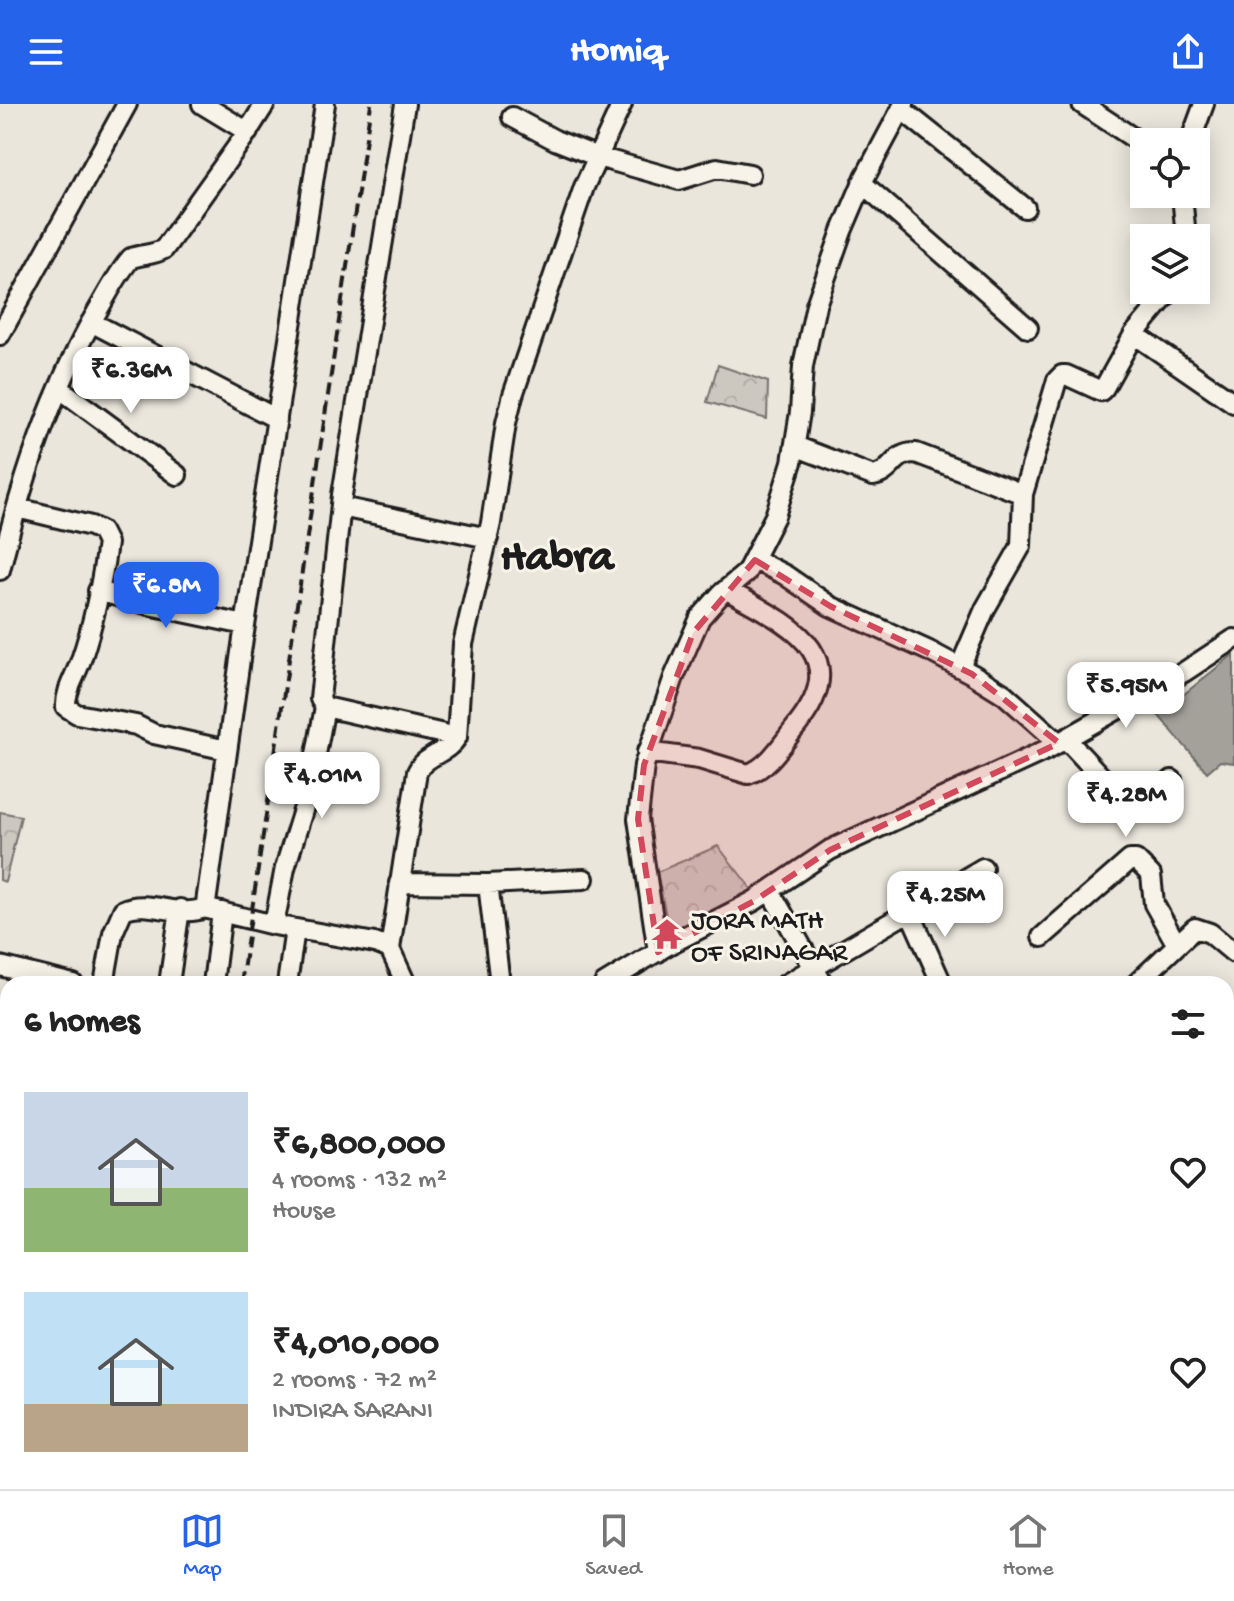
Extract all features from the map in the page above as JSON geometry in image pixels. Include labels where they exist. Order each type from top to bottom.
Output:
[{"type":"street","points":[[0,335],[127,104]]},
{"type":"street","points":[[202,104],[248,132]]},
{"type":"street","points":[[0,570],[38,439],[91,322],[131,258],[157,254],[164,249],[265,104]]},
{"type":"street","points":[[213,976],[213,910],[227,750],[325,104]]},
{"type":"street","points":[[274,925],[285,868],[309,791],[325,707],[320,692],[341,507],[405,104]]},
{"type":"street","points":[[402,976],[390,949],[417,772],[426,759],[453,745],[457,737],[463,644],[488,538],[513,395],[579,201],[622,104]]},
{"type":"street","points":[[1082,104],[1130,136]]},
{"type":"street","points":[[1195,128],[1204,104]]},
{"type":"street","points":[[658,952],[638,819],[647,752],[693,633],[709,606],[746,573],[775,516],[795,446],[803,366],[816,305],[862,183],[903,107],[1025,208]]},
{"type":"street","points":[[512,117],[555,140],[598,157],[679,180],[717,168],[750,174]]},
{"type":"street","points":[[862,183],[1028,328]]},
{"type":"street","points":[[960,667],[985,609],[1021,546],[1023,494],[1057,380],[1066,375],[1101,391],[1108,384],[1134,334],[1159,304]]},
{"type":"street","points":[[91,322],[277,419]]},
{"type":"street","points":[[1134,334],[1234,403]]},
{"type":"street","points":[[59,388],[177,475]]},
{"type":"street","points":[[795,446],[873,476],[881,475],[901,455],[916,453],[1023,494]]},
{"type":"street","points":[[341,507],[488,538]]},
{"type":"street","points":[[17,508],[101,531],[107,543],[82,659],[67,694],[66,707],[77,714],[136,725],[154,734],[227,750]]},
{"type":"street","points":[[755,560],[785,575],[830,606],[960,667],[1004,694],[1063,741],[1132,810],[1142,808],[1172,780]]},
{"type":"street","points":[[647,752],[699,759],[748,774],[765,765],[812,704],[819,665],[804,638],[785,622],[727,590]]},
{"type":"street","points":[[98,591],[245,625]]},
{"type":"street","points":[[618,976],[770,891],[830,850],[1063,741],[1184,672],[1234,639]]},
{"type":"street","points":[[325,707],[457,737]]},
{"type":"street","points":[[1042,937],[1130,860],[1136,860],[1151,875],[1154,904],[1177,945]]},
{"type":"street","points":[[770,891],[818,976],[909,910],[983,868]]},
{"type":"street","points":[[399,883],[488,884],[584,879]]},
{"type":"street","points":[[488,884],[499,976]]},
{"type":"street","points":[[105,976],[113,933],[123,910],[138,906],[213,910],[274,925],[375,943],[390,949]]},
{"type":"street","points":[[170,976],[180,909]]},
{"type":"street","points":[[909,910],[938,976]]},
{"type":"street","points":[[1144,976],[1195,928],[1210,933],[1234,953]]},
{"type":"street","points":[[288,976],[295,929]]},
{"type":"street","points":[[0,966],[41,976]]},
{"type":"highlighted area","points":[[755,560],[830,606],[972,674],[1059,743],[830,850],[754,901],[658,952],[638,819],[644,765],[693,633]]},
{"type":"green space","points":[[718,365],[768,382],[767,419],[707,402]]},
{"type":"green space","points":[[0,812],[21,816],[5,882],[0,880]]},
{"type":"green space","points":[[718,846],[757,896],[670,936],[657,872]]},
{"type":"shaded area","points":[[1234,654],[1234,763],[1220,761],[1207,772],[1158,715]]},
{"type":"railway","points":[[242,976],[371,104]]},
{"type":"place","name":"JORA MATH OF SRINAGAR","points":[[667,934]]},
{"type":"district","name":"Habra","points":[[557,553]]}]
